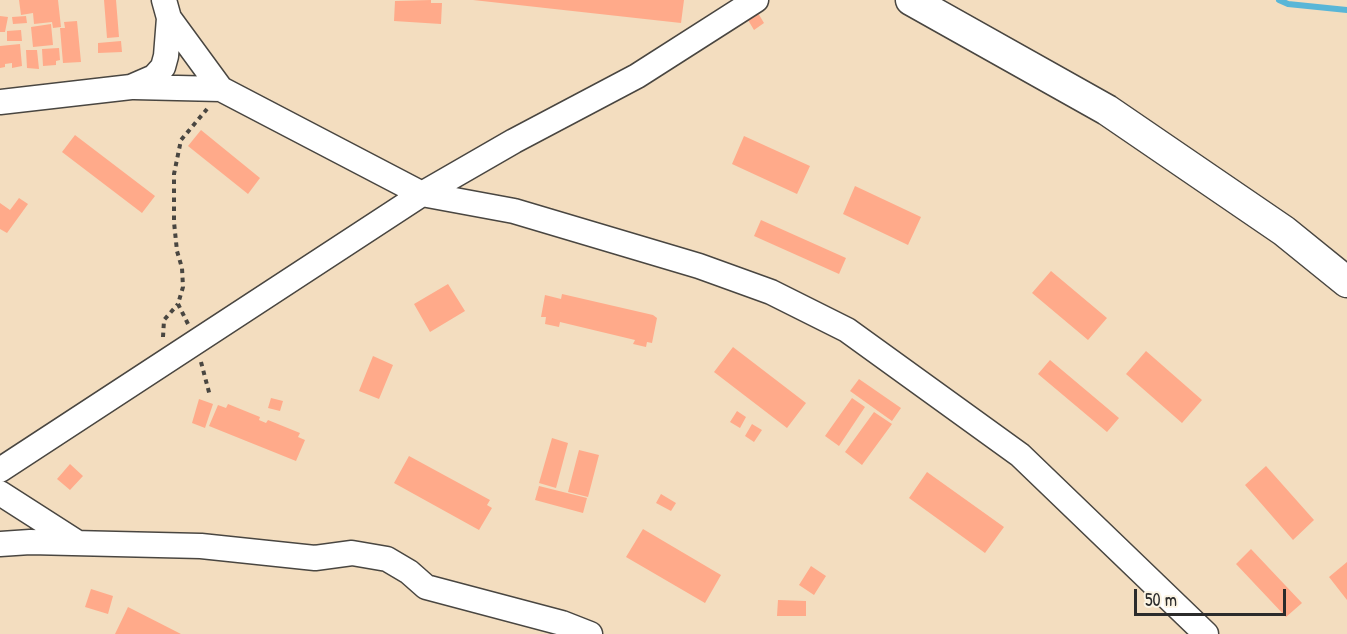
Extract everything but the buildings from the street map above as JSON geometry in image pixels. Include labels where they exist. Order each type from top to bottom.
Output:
[{"type":"main road","points":[[911,0],[1107,110],[1284,231],[1347,282]]},
{"type":"street","points":[[0,470],[422,194],[514,141],[637,76],[756,0]]},
{"type":"street","points":[[167,9],[221,89]]},
{"type":"street","points":[[131,87],[154,77],[163,67],[167,9]]},
{"type":"street","points":[[0,102],[131,87],[221,89],[422,194],[514,211],[699,266],[771,292],[847,330],[1020,455],[1206,634]]},
{"type":"street","points":[[0,493],[78,543]]},
{"type":"street","points":[[0,544],[201,546],[315,558],[352,553],[387,559],[409,572],[426,587],[562,624],[590,634]]},
{"type":"path","points":[[167,361],[163,337],[164,320],[178,304],[183,287],[174,222],[174,174],[181,140],[221,89]]},
{"type":"path","points":[[178,304],[197,341],[210,396]]},
{"type":"waterway","points":[[1279,0],[1288,4],[1347,10]]}]
